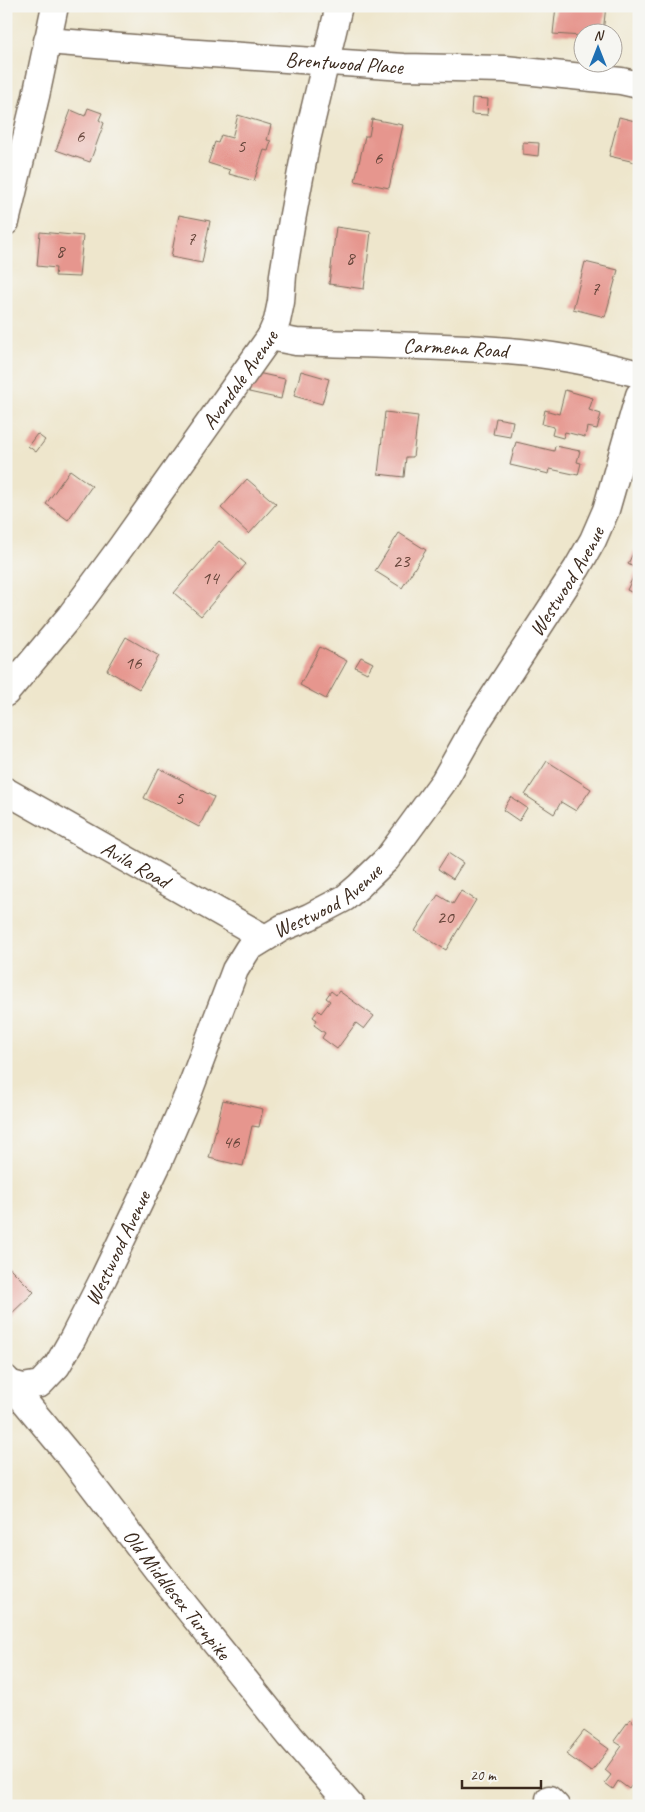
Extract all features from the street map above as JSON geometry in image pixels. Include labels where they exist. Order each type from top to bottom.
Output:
[{"type":"street","points":[[6,222],[36,96],[54,6]]},
{"type":"street","name":"Avondale Avenue","points":[[6,693],[70,616],[270,337],[282,302],[283,275],[292,220],[309,132],[339,6]]},
{"type":"street","name":"Brentwood Place","points":[[48,40],[193,53],[413,68],[505,69],[621,81],[639,85]]},
{"type":"street","name":"Carmena Road","points":[[270,337],[296,342],[509,350],[601,364],[639,374]]},
{"type":"street","name":"Westwood Avenue","points":[[8,1386],[23,1387],[40,1384],[57,1366],[104,1277],[157,1166],[189,1092],[235,970],[248,949],[265,938],[345,898],[359,886],[387,859],[444,781],[479,719],[577,568],[593,540],[608,503],[639,395]]},
{"type":"street","name":"Avila Road","points":[[6,791],[265,938]]},
{"type":"street","name":"Old Middlesex Turnpike","points":[[8,1386],[290,1736],[351,1806]]},
{"type":"building","points":[[269,6],[282,6],[281,10]]},
{"type":"building","points":[[556,6],[606,6],[604,22],[572,22],[572,35],[553,34]]},
{"type":"building","points":[[472,98],[488,99],[487,115],[471,114]]},
{"type":"building","points":[[88,108],[102,113],[99,120],[104,123],[90,162],[56,150],[71,110],[85,116]]},
{"type":"building","points":[[238,115],[271,125],[267,140],[271,141],[268,151],[264,150],[254,181],[229,174],[230,170],[208,163],[215,142],[218,143],[221,135],[232,138]]},
{"type":"building","points":[[619,117],[639,122],[639,163],[609,156]]},
{"type":"building","points":[[372,119],[403,125],[389,188],[355,181],[365,136],[369,136]]},
{"type":"building","points":[[523,142],[539,143],[538,156],[523,154]]},
{"type":"building","points":[[179,215],[210,221],[202,263],[171,257]]},
{"type":"building","points":[[336,227],[371,232],[364,289],[329,284]]},
{"type":"building","points":[[40,232],[83,236],[79,277],[55,276],[56,268],[37,266]]},
{"type":"building","points":[[585,262],[618,270],[605,317],[573,309]]},
{"type":"building","points":[[301,371],[329,379],[322,404],[294,396]]},
{"type":"building","points":[[253,372],[285,379],[281,399],[249,392]]},
{"type":"building","points":[[565,390],[593,398],[589,410],[601,414],[597,429],[587,427],[585,437],[565,432],[563,438],[552,435],[554,427],[542,424],[545,410],[559,414]]},
{"type":"building","points":[[385,412],[418,416],[413,457],[406,457],[404,477],[378,474]]},
{"type":"building","points":[[496,418],[513,421],[510,437],[493,434]]},
{"type":"building","points":[[37,434],[45,440],[36,452],[28,446]]},
{"type":"building","points":[[516,442],[554,451],[555,446],[580,451],[577,462],[581,463],[578,475],[550,469],[549,474],[510,465]]},
{"type":"building","points":[[70,470],[92,486],[68,520],[46,504]]},
{"type":"building","points":[[247,479],[276,504],[249,534],[221,508]]},
{"type":"building","points":[[399,533],[426,550],[402,588],[375,571]]},
{"type":"building","points":[[219,541],[246,564],[201,616],[174,593]]},
{"type":"building","points":[[634,551],[639,553],[639,596],[627,590],[637,569],[628,564]]},
{"type":"building","points":[[126,637],[159,656],[139,689],[107,670]]},
{"type":"building","points":[[320,647],[347,661],[326,699],[300,685]]},
{"type":"building","points":[[361,657],[373,663],[367,673],[355,667]]},
{"type":"building","points":[[547,761],[591,789],[576,811],[561,802],[554,814],[525,795]]},
{"type":"building","points":[[159,768],[214,797],[199,827],[144,798]]},
{"type":"building","points":[[511,797],[527,808],[519,821],[503,810]]},
{"type":"building","points":[[448,853],[463,863],[453,879],[438,869]]},
{"type":"building","points":[[461,891],[476,900],[446,950],[415,931],[438,895],[453,904]]},
{"type":"building","points":[[331,991],[336,995],[339,991],[374,1016],[364,1029],[356,1023],[337,1049],[322,1038],[325,1033],[314,1025],[317,1020],[313,1017],[318,1010],[321,1013],[330,1001],[326,998]]},
{"type":"building","points":[[223,1100],[263,1109],[259,1127],[252,1126],[243,1166],[209,1158]]},
{"type":"building","points":[[6,1264],[34,1292],[9,1316],[6,1313]]},
{"type":"building","points":[[630,1719],[639,1726],[639,1775],[629,1789],[618,1781],[613,1789],[605,1783],[611,1775],[605,1770],[622,1746],[614,1741]]},
{"type":"building","points":[[584,1731],[609,1749],[591,1772],[566,1754]]}]
